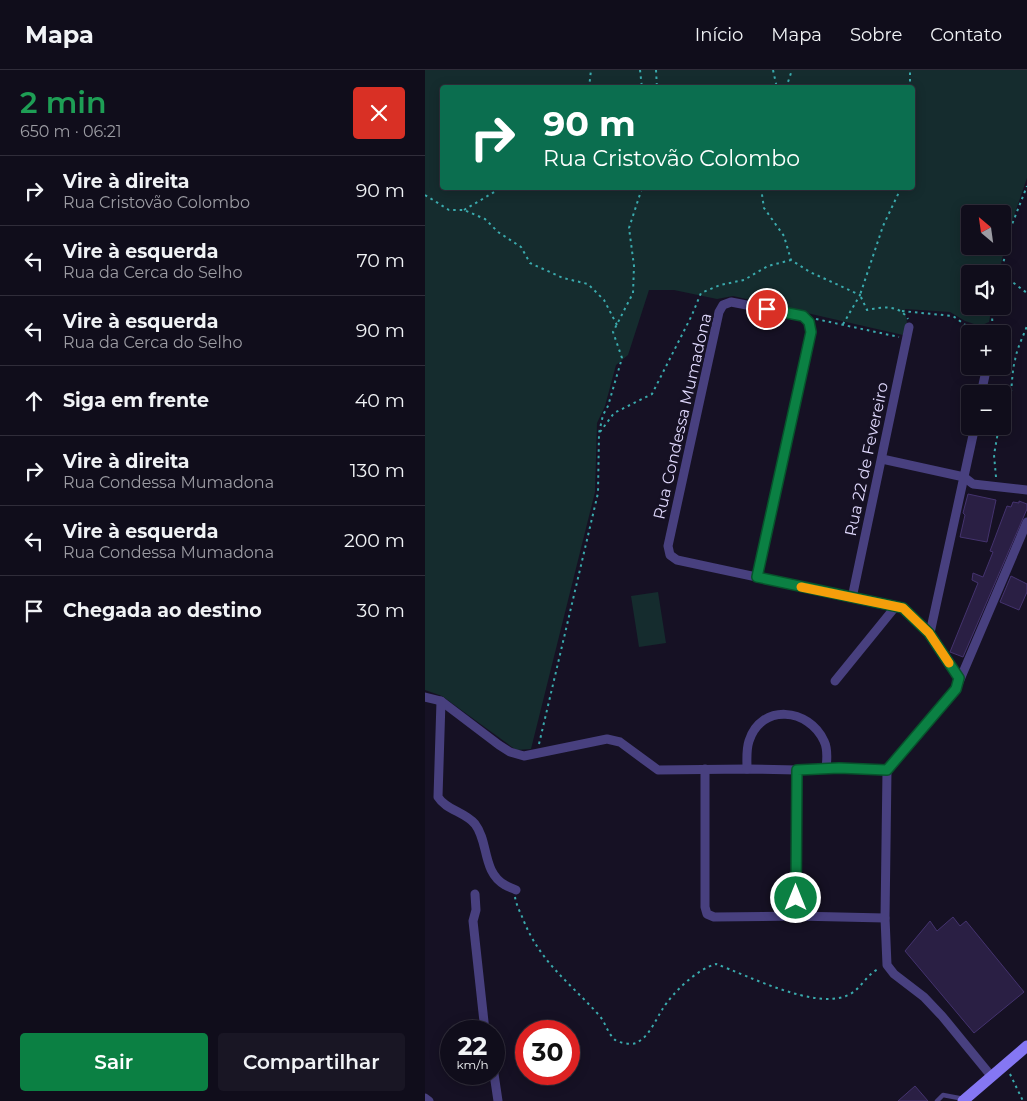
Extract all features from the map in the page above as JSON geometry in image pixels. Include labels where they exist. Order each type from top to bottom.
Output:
[{"type":"main road","points":[[964,1100],[1027,1046]]},
{"type":"street","name":"Rua Condessa Mumadona","points":[[757,577],[677,560],[670,555],[668,546],[719,312],[723,305],[731,302],[803,316],[809,322]]},
{"type":"street","points":[[809,322],[811,332],[757,577],[903,608],[929,633],[959,678]]},
{"type":"street","name":"Rua 22 de Fevereiro","points":[[852,598],[909,326]]},
{"type":"street","points":[[929,633],[973,435]]},
{"type":"street","points":[[882,459],[964,477],[973,484],[1027,490]]},
{"type":"street","points":[[992,1077],[942,1016],[924,997],[894,974],[887,965],[885,918],[887,770],[956,689],[959,678],[1027,522]]},
{"type":"street","points":[[835,681],[896,606]]},
{"type":"street","points":[[425,697],[441,701],[510,752],[524,756],[586,745],[607,739],[620,742],[659,770],[797,770],[827,768],[887,770]]},
{"type":"street","points":[[441,701],[438,796],[441,802],[473,822],[480,834],[492,872],[505,885],[516,890]]},
{"type":"street","points":[[747,769],[747,749],[753,732],[764,721],[788,714],[797,715],[816,729],[826,748],[827,768]]},
{"type":"street","points":[[705,769],[705,907],[707,914],[714,917],[885,918]]},
{"type":"street","points":[[796,916],[797,770]]},
{"type":"street","points":[[475,894],[476,910],[473,921],[484,1020]]},
{"type":"street","points":[[496,1085],[498,1101]]},
{"type":"street","points":[[425,1098],[429,1101]]},
{"type":"lane","points":[[937,1101],[943,1095],[964,1100]]},
{"type":"path","points":[[589,85],[591,70]]},
{"type":"path","points":[[640,70],[642,85]]},
{"type":"path","points":[[656,70],[657,85]]},
{"type":"path","points":[[773,70],[776,85]]},
{"type":"path","points":[[787,85],[792,70]]},
{"type":"path","points":[[910,70],[910,85]]},
{"type":"path","points":[[1004,265],[1011,227],[1027,186]]},
{"type":"path","points":[[464,210],[498,190]]},
{"type":"path","points":[[537,753],[598,493],[599,434],[603,415],[608,406],[622,358],[613,332],[633,293],[634,266],[629,228],[640,190]]},
{"type":"path","points":[[761,190],[764,208],[784,236],[791,260],[810,272],[860,295],[867,310],[886,307],[902,311],[953,316],[966,325]]},
{"type":"path","points":[[842,326],[860,295],[883,226],[900,190]]},
{"type":"path","points":[[425,195],[449,210],[464,210],[485,219],[498,232],[521,247],[530,263],[563,278],[588,284],[604,300],[617,325]]},
{"type":"path","points":[[599,434],[614,413],[652,394],[692,315],[701,293],[720,285],[744,280],[768,266],[791,260]]},
{"type":"path","points":[[1011,280],[1027,292]]},
{"type":"path","points":[[902,311],[907,317],[909,326]]},
{"type":"path","points":[[809,322],[817,318],[842,326],[907,339]]},
{"type":"path","points":[[1011,392],[1014,360],[1027,326]]},
{"type":"path","points":[[996,487],[994,455],[997,435]]},
{"type":"path","points":[[516,890],[515,899],[527,930],[538,949],[561,978],[600,1016],[607,1030],[616,1041],[635,1044],[652,1028],[663,1008],[675,993],[707,966],[716,964],[798,995],[817,998],[838,998],[851,994],[875,970],[887,965]]},
{"type":"path","points":[[1003,1067],[1010,1075],[1023,1101]]},
{"type":"green space","points":[[425,70],[1027,70],[1027,178],[1011,224],[1011,205],[961,205],[961,255],[1003,255],[1001,265],[961,265],[961,315],[990,315],[989,322],[977,325],[965,321],[950,312],[905,309],[907,323],[903,335],[733,296],[717,299],[674,290],[649,290],[628,355],[616,365],[605,406],[597,423],[595,492],[531,749],[516,750],[442,696],[425,690]]},
{"type":"green space","points":[[658,592],[666,643],[639,647],[631,596]]},
{"type":"building","points":[[968,494],[996,500],[987,542],[960,537]]},
{"type":"building","points":[[1019,501],[1027,504],[1027,509],[963,657],[950,652],[978,583],[972,580],[973,573],[983,577],[993,552],[990,551],[1007,506],[1011,507],[1013,502],[1019,503]]},
{"type":"building","points":[[1011,576],[1027,584],[1027,592],[1019,610],[1000,602]]},
{"type":"building","points":[[953,917],[960,926],[966,921],[1024,992],[974,1033],[905,951],[930,921],[937,931]]},
{"type":"building","points":[[915,1086],[928,1101],[898,1101]]},
{"type":"slow traffic","points":[[801,587],[903,608],[929,633],[949,663]]},
{"type":"route","points":[[767,309],[803,316],[809,322],[811,332],[757,577],[903,608],[929,633],[959,678],[956,689],[887,770],[839,768],[797,770],[796,898]]}]
